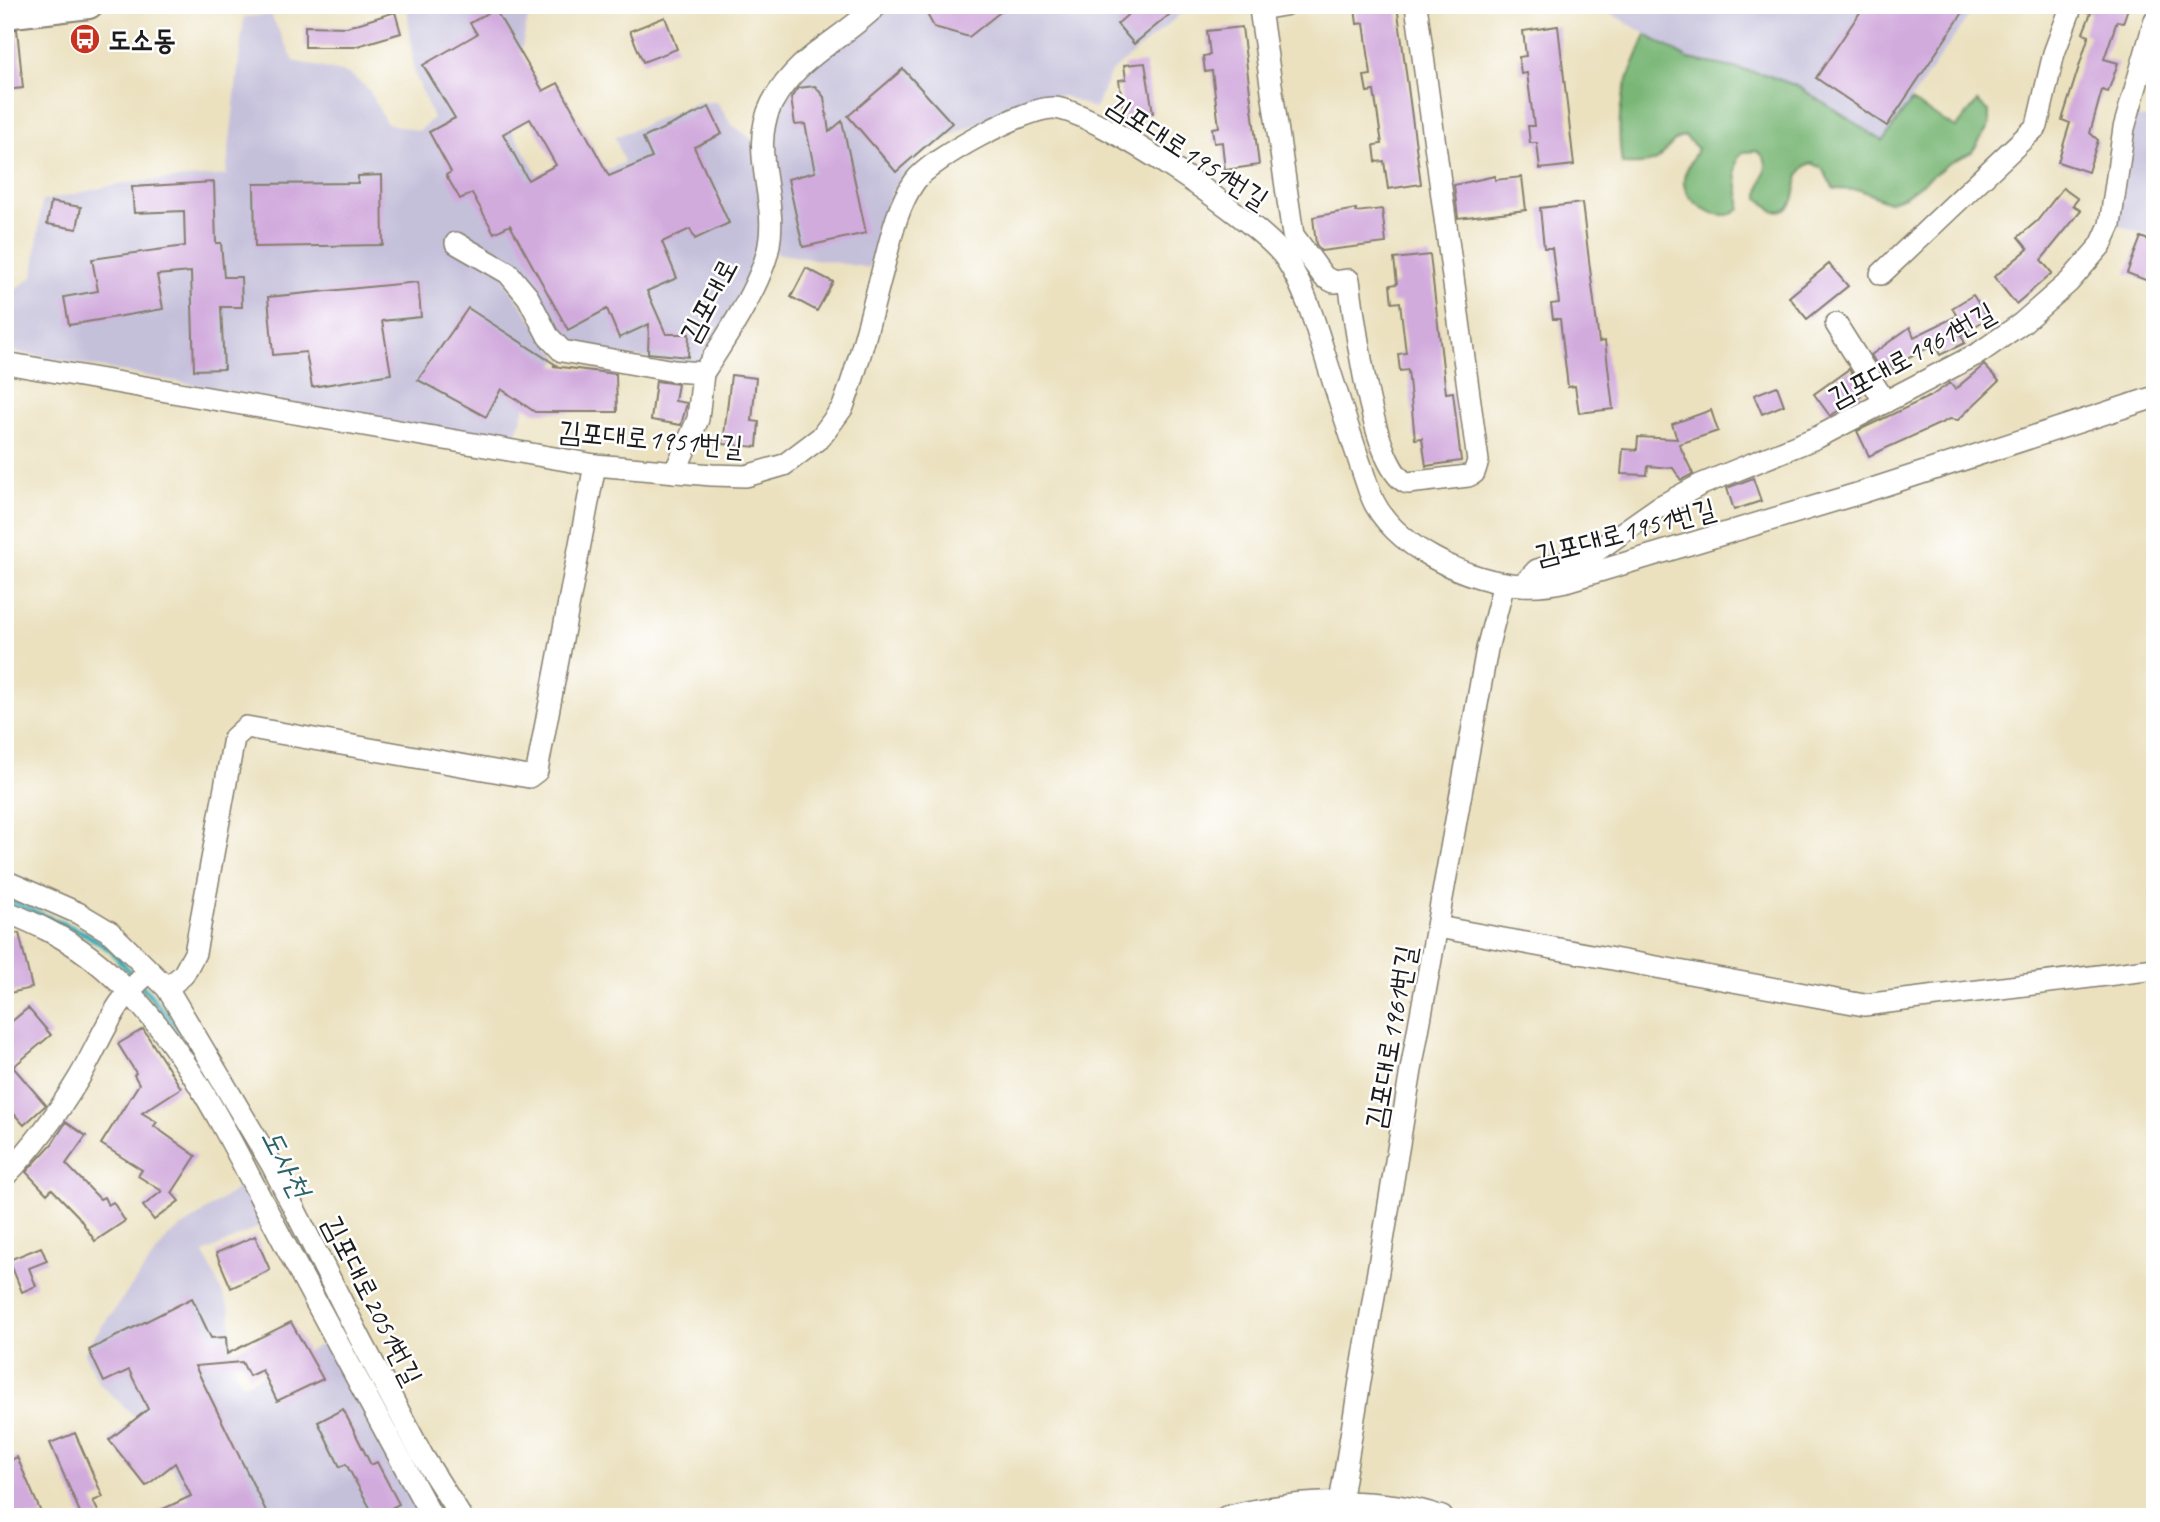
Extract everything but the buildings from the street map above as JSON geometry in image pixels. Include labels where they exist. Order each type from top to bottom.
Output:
[{"type":"main road","points":[[5,15],[89,5]]},
{"type":"lane","name":"김포대로","points":[[456,243],[509,273],[528,297],[548,336],[562,351],[674,371],[703,373],[729,331],[768,252],[769,216],[761,148],[762,134],[772,104],[808,58],[877,5]]},
{"type":"lane","points":[[1284,5],[1260,9],[1291,229],[1324,277],[1334,282],[1349,280],[1366,395],[1395,474],[1408,483],[1468,476],[1474,473],[1478,461],[1416,5]]},
{"type":"lane","points":[[1881,274],[2037,126],[2054,53],[2072,5]]},
{"type":"lane","name":"김포대로1961번길","points":[[1340,1503],[1411,1070],[1487,649],[1513,584],[1537,570],[1592,554],[1659,507],[1700,485],[1818,437],[1996,343],[2069,282],[2101,244],[2110,225],[2127,114],[2155,20]]},
{"type":"lane","name":"김포대로1951번길","points":[[5,363],[595,465],[746,476],[765,473],[784,465],[821,437],[843,407],[898,216],[915,181],[949,152],[1025,116],[1052,108],[1079,114],[1113,131],[1248,221],[1275,246],[1292,269],[1311,313],[1370,493],[1380,515],[1400,537],[1428,556],[1513,584],[1566,581],[1860,493],[2155,397]]},
{"type":"lane","points":[[1836,324],[1861,368],[1885,402]]},
{"type":"lane","points":[[675,472],[698,419],[703,373]]},
{"type":"lane","points":[[167,988],[183,975],[195,953],[234,738],[246,727],[517,775],[529,776],[537,771],[595,465]]},
{"type":"lane","name":"김포대로2051번길","points":[[5,881],[78,913],[110,932],[139,981],[167,988],[272,1165],[398,1410],[461,1517]]},
{"type":"lane","points":[[5,911],[139,981],[172,1044],[203,1093],[432,1517]]},
{"type":"lane","points":[[1438,927],[1864,1005],[2155,969]]},
{"type":"lane","points":[[5,1176],[58,1111],[139,981]]},
{"type":"lane","points":[[1226,1517],[1372,1501],[1421,1509],[1442,1517]]},
{"type":"shaded area","points":[[407,5],[531,5],[519,59],[484,82],[549,194],[624,163],[615,137],[698,102],[717,102],[731,124],[753,140],[762,217],[760,251],[719,336],[697,365],[574,349],[501,276],[559,358],[525,407],[514,444],[5,350],[5,296],[33,277],[42,201],[124,183],[226,175],[244,17],[271,15],[294,61],[350,74],[369,90],[386,123],[419,131],[433,118],[414,72]]},
{"type":"shaded area","points":[[893,5],[1176,5],[1182,13],[1111,72],[1095,109],[1063,96],[1027,100],[955,134],[920,156],[893,189],[869,268],[775,253],[774,118],[800,75]]},
{"type":"shaded area","points":[[1596,5],[1976,5],[1883,141],[1797,86],[1764,74],[1689,59]]},
{"type":"shaded area","points":[[2133,117],[2155,118],[2155,237],[2117,225]]},
{"type":"shaded area","points":[[245,1183],[267,1223],[204,1253],[230,1310],[234,1369],[237,1376],[244,1384],[328,1341],[424,1517],[198,1517],[158,1439],[99,1383],[84,1353],[93,1338],[168,1237]]},
{"type":"green space","points":[[1646,35],[1689,59],[1764,74],[1797,86],[1883,141],[1911,101],[1956,128],[1977,102],[1989,111],[1989,126],[1972,152],[1948,164],[1905,196],[1888,202],[1860,190],[1834,189],[1822,168],[1812,163],[1804,167],[1800,174],[1790,206],[1784,211],[1775,212],[1759,198],[1766,167],[1763,156],[1757,151],[1743,152],[1736,163],[1740,208],[1734,213],[1717,214],[1699,205],[1686,192],[1685,175],[1697,148],[1685,136],[1677,139],[1650,163],[1622,164],[1620,112],[1627,83]]},
{"type":"waterway","name":"도사천","points":[[5,899],[86,934],[111,950],[181,1032]]},
{"type":"place","name":"도소동","points":[[85,39]]}]
